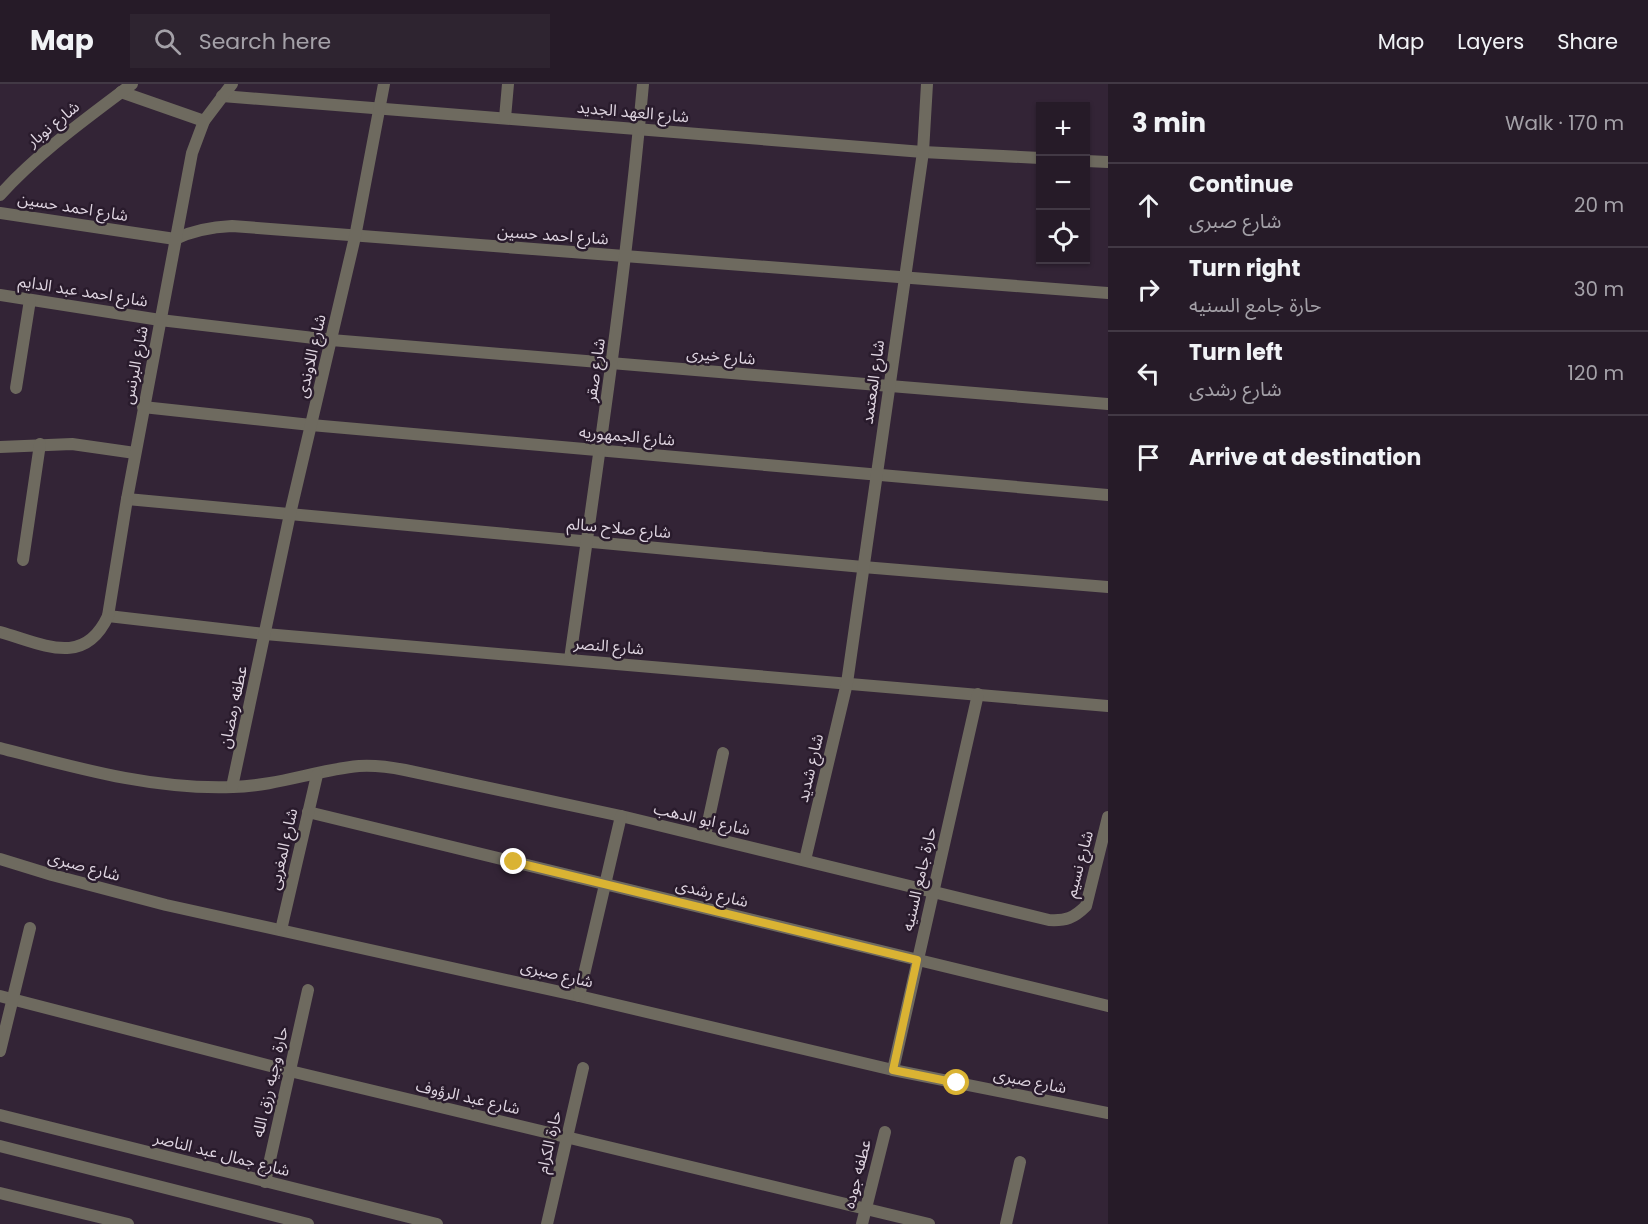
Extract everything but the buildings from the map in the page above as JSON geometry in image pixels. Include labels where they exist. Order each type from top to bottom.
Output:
[{"type":"street","name":"شارع نوبار","points":[[2,191],[71,129],[132,84]]},
{"type":"street","name":"شارع البرنس","points":[[1,636],[57,648],[75,648],[91,642],[102,630],[108,616],[143,407],[192,153],[204,121],[232,84]]},
{"type":"street","name":"شارع اللاوندى","points":[[265,634],[311,425],[356,237],[384,84]]},
{"type":"street","points":[[505,118],[508,84]]},
{"type":"street","name":"شارع صقر","points":[[570,659],[613,363],[643,84]]},
{"type":"street","name":"شارع المعتمد","points":[[847,683],[922,152],[927,84]]},
{"type":"street","points":[[121,92],[204,121]]},
{"type":"street","name":"شارع العهد الجديد","points":[[222,96],[922,152],[1036,158]]},
{"type":"street","points":[[1090,161],[1108,162]]},
{"type":"street","name":"شارع احمد حسين","points":[[0,213],[175,239],[191,231],[232,226],[1108,293]]},
{"type":"street","name":"شارع احمد عبد الدايم","points":[[0,295],[160,321],[331,340]]},
{"type":"street","points":[[16,388],[30,300]]},
{"type":"street","name":"شارع خيرى","points":[[331,340],[1108,404]]},
{"type":"street","name":"شارع الجمهوريه","points":[[143,407],[311,425],[1108,495]]},
{"type":"street","points":[[23,560],[40,444]]},
{"type":"street","points":[[0,447],[72,444],[135,453]]},
{"type":"street","name":"شارع صلاح سالم","points":[[127,499],[863,567],[1108,587]]},
{"type":"street","name":"شارع النصر","points":[[108,616],[265,634],[1108,706]]},
{"type":"street","name":"عطفه رمضان","points":[[232,787],[265,634]]},
{"type":"street","name":"شارع شديد","points":[[805,860],[847,683]]},
{"type":"street","name":"حارة جامع السنيه","points":[[893,1070],[978,694]]},
{"type":"street","name":"شارع ابو الدهب","points":[[0,748],[116,778],[193,787],[261,785],[360,766],[383,766],[621,816],[1049,920],[1063,921],[1076,916]]},
{"type":"street","points":[[705,836],[723,753]]},
{"type":"street","name":"شارع المغربى","points":[[281,930],[317,775]]},
{"type":"street","name":"شارع رشدى","points":[[308,812],[1108,1006]]},
{"type":"street","points":[[579,996],[621,816]]},
{"type":"street","name":"شارع نسيم","points":[[1076,916],[1086,906],[1108,818]]},
{"type":"street","name":"شارع صبرى","points":[[0,859],[166,905],[579,996],[893,1070],[1108,1113]]},
{"type":"street","points":[[0,1051],[6,998],[30,928]]},
{"type":"street","name":"حارة وجيه رزق الله","points":[[265,1182],[308,990]]},
{"type":"street","name":"شارع عبد الرؤوف","points":[[6,998],[290,1071],[929,1224]]},
{"type":"street","name":"حارة الكرام","points":[[547,1224],[583,1068]]},
{"type":"street","name":"شارع جمال عبد الناصر","points":[[0,1115],[436,1224]]},
{"type":"street","name":"عطفه جوده","points":[[862,1224],[885,1132]]},
{"type":"street","points":[[0,1146],[308,1224]]},
{"type":"street","points":[[1006,1224],[1020,1162]]},
{"type":"street","points":[[0,1193],[128,1224]]},
{"type":"route","points":[[514,862],[917,960],[893,1070],[957,1083]]}]
